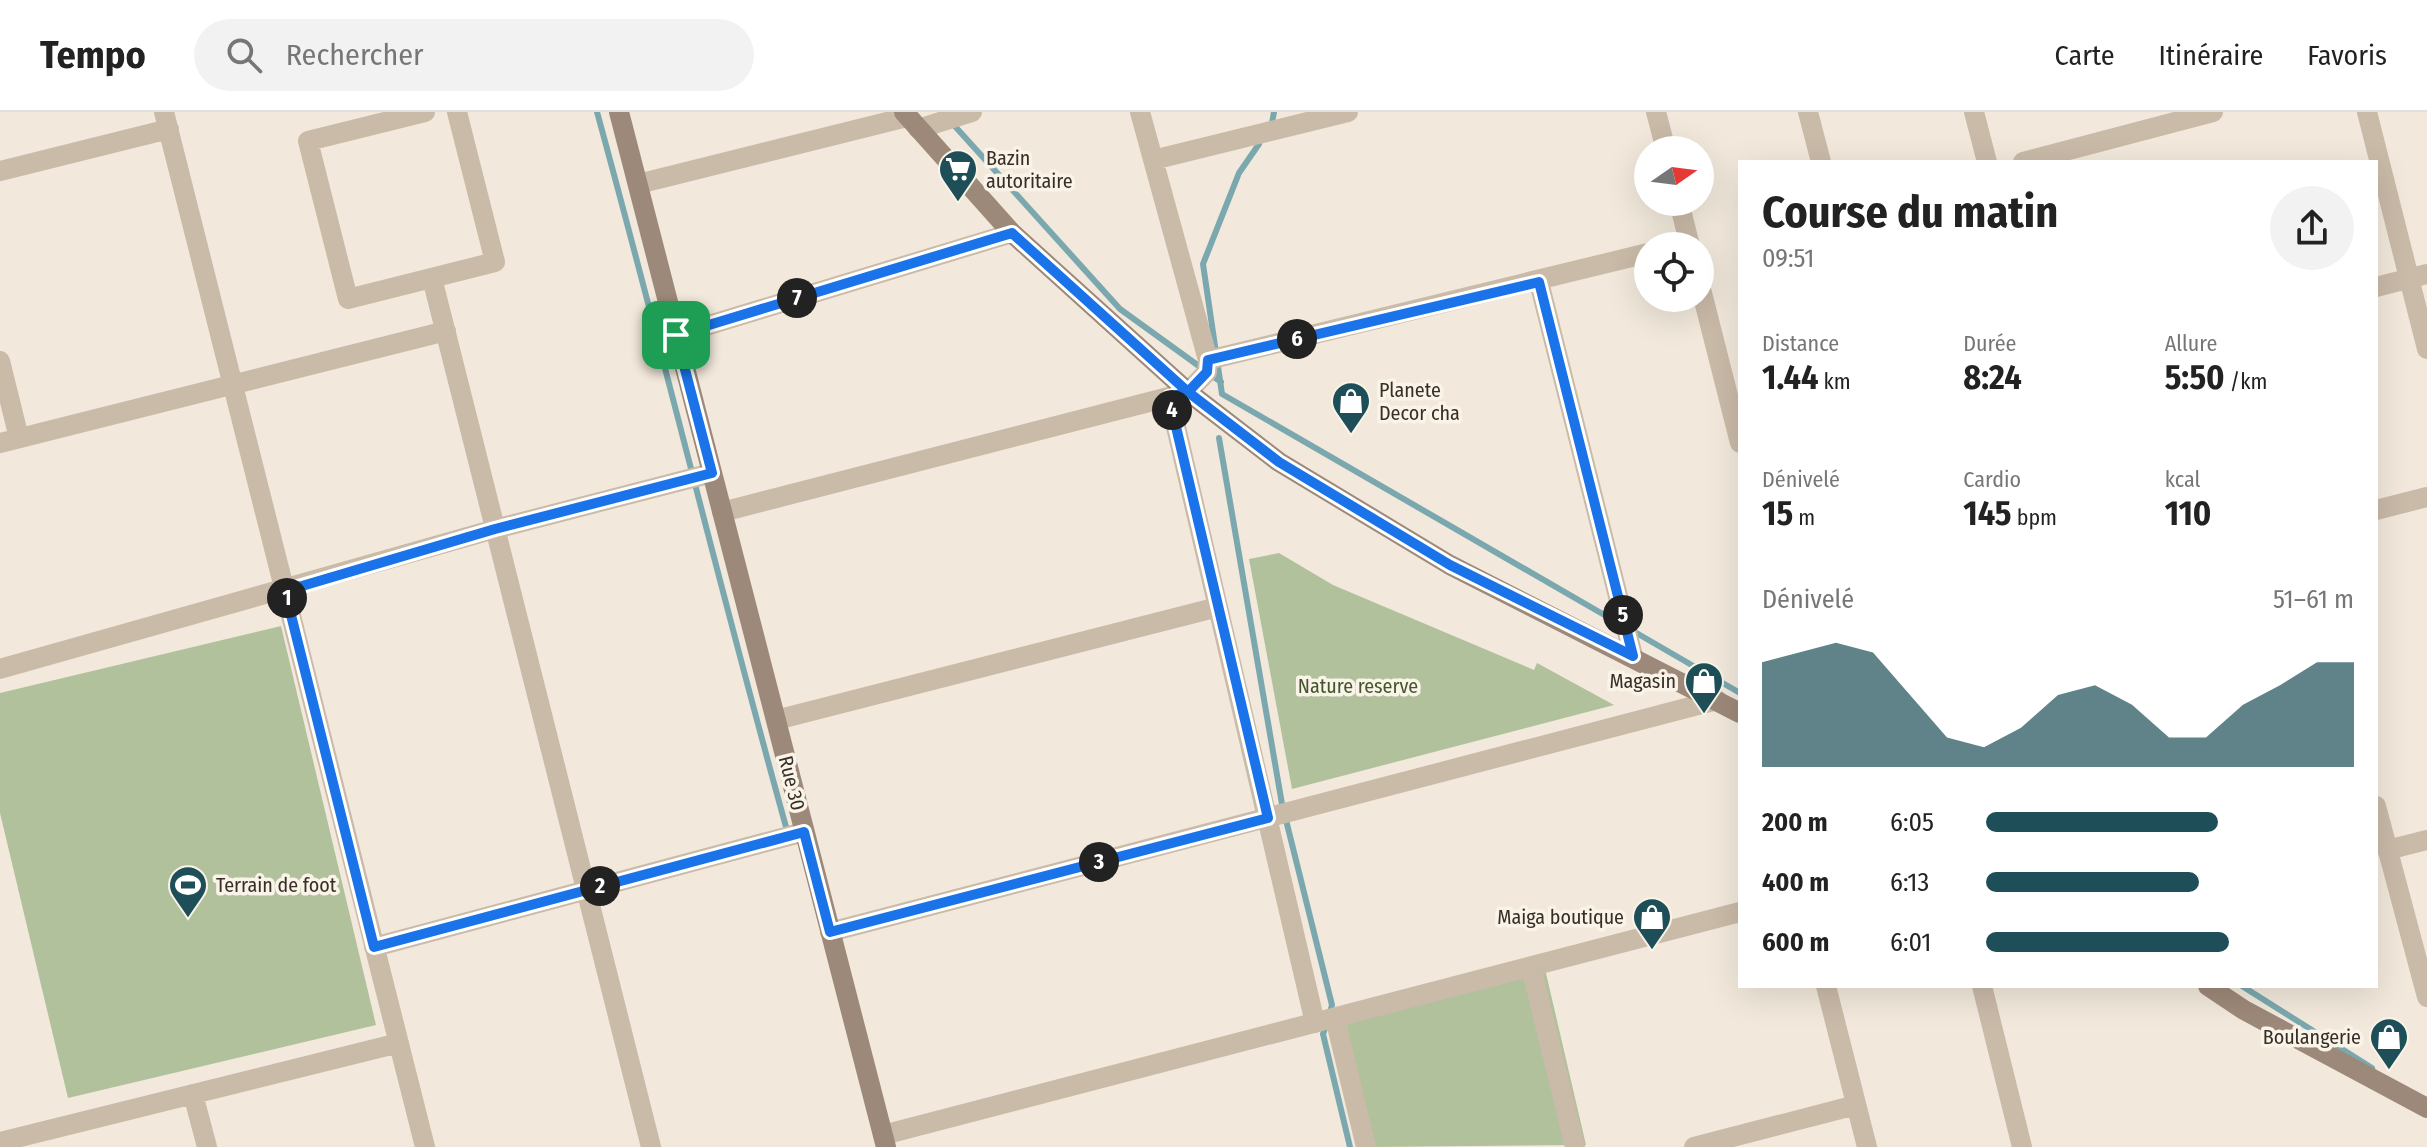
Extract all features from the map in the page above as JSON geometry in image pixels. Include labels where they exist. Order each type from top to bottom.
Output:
[{"type":"street","points":[[425,112],[377,118],[308,141],[348,299],[495,262],[457,112]]},
{"type":"street","name":"Rue 30","points":[[619,112],[884,1141]]},
{"type":"street","points":[[638,184],[910,119],[972,112]]},
{"type":"street","points":[[722,512],[1178,395],[1207,372],[1208,360],[1140,112]]},
{"type":"street","points":[[1153,160],[1348,112]]},
{"type":"street","points":[[1656,112],[1662,136]]},
{"type":"street","points":[[1808,112],[1820,160]]},
{"type":"street","points":[[1974,112],[1986,160]]},
{"type":"street","points":[[2031,160],[2213,112]]},
{"type":"street","points":[[2367,112],[2418,276],[2427,349]]},
{"type":"street","points":[[910,119],[1012,233],[1178,395],[1279,462],[1450,565],[1738,712]]},
{"type":"street","points":[[0,171],[166,120],[425,1147]]},
{"type":"street","points":[[676,335],[1012,233]]},
{"type":"street","points":[[1208,360],[1634,257]]},
{"type":"street","points":[[2378,286],[2418,276]]},
{"type":"street","points":[[432,278],[651,1147]]},
{"type":"street","points":[[1539,282],[1633,656]]},
{"type":"street","points":[[1709,312],[1732,376],[1738,426]]},
{"type":"street","points":[[0,361],[10,441],[446,331]]},
{"type":"street","points":[[1178,395],[1218,607],[1277,816],[1326,1020],[1366,1147]]},
{"type":"street","points":[[0,669],[285,591],[495,529],[712,473]]},
{"type":"street","points":[[2378,509],[2427,497]]},
{"type":"street","points":[[776,720],[1218,607]]},
{"type":"street","points":[[830,932],[1717,700]]},
{"type":"street","points":[[2378,814],[2387,850],[2418,934],[2427,997]]},
{"type":"street","points":[[374,947],[804,832]]},
{"type":"street","points":[[2387,850],[2427,840]]},
{"type":"street","points":[[884,1141],[1326,1020],[1738,913]]},
{"type":"street","points":[[1531,967],[1575,1147]]},
{"type":"street","points":[[1827,988],[1867,1147]]},
{"type":"street","points":[[1982,988],[2022,1147]]},
{"type":"street","points":[[2211,988],[2244,1010],[2427,1108]]},
{"type":"street","points":[[0,1142],[399,1043]]},
{"type":"street","points":[[193,1094],[207,1147]]},
{"type":"street","points":[[1694,1147],[1856,1105]]},
{"type":"green space","name":"Nature reserve","points":[[1279,553],[1333,585],[1534,670],[1537,663],[1614,705],[1292,789],[1249,559]]},
{"type":"green space","name":"Terrain de foot","points":[[281,626],[376,1025],[68,1098],[0,813],[0,693]]},
{"type":"green space","points":[[1545,969],[1586,1145],[1371,1147],[1340,1020]]},
{"type":"waterway","points":[[597,112],[788,834]]},
{"type":"waterway","points":[[1272,123],[1274,112]]},
{"type":"waterway","points":[[952,123],[1120,309],[1221,382]]},
{"type":"waterway","points":[[1259,144],[1239,173],[1203,264],[1222,394],[1620,624]]},
{"type":"waterway","points":[[1219,438],[1282,804],[1332,1005],[1329,1015]]},
{"type":"waterway","points":[[1633,631],[1738,692]]},
{"type":"waterway","points":[[2245,988],[2372,1068]]},
{"type":"waterway","points":[[1326,1026],[1323,1034],[1350,1147]]},
{"type":"place","name":"Bazin autoritaire","points":[[958,203]]},
{"type":"place","name":"Planete Decor cha","points":[[1351,435]]},
{"type":"place","name":"Magasin","points":[[1704,715]]},
{"type":"place","name":"Terrain de foot","points":[[188,919]]},
{"type":"place","name":"Maiga boutique","points":[[1652,951]]},
{"type":"place","name":"Boulangerie","points":[[2389,1071]]},
{"type":"route","points":[[676,335],[712,473],[495,529],[285,591],[374,947],[804,832],[830,932],[1268,818],[1169,397],[1188,392],[1279,462],[1450,565],[1633,656],[1539,282],[1208,360],[1207,372],[1188,392],[1012,233],[676,335]]}]
